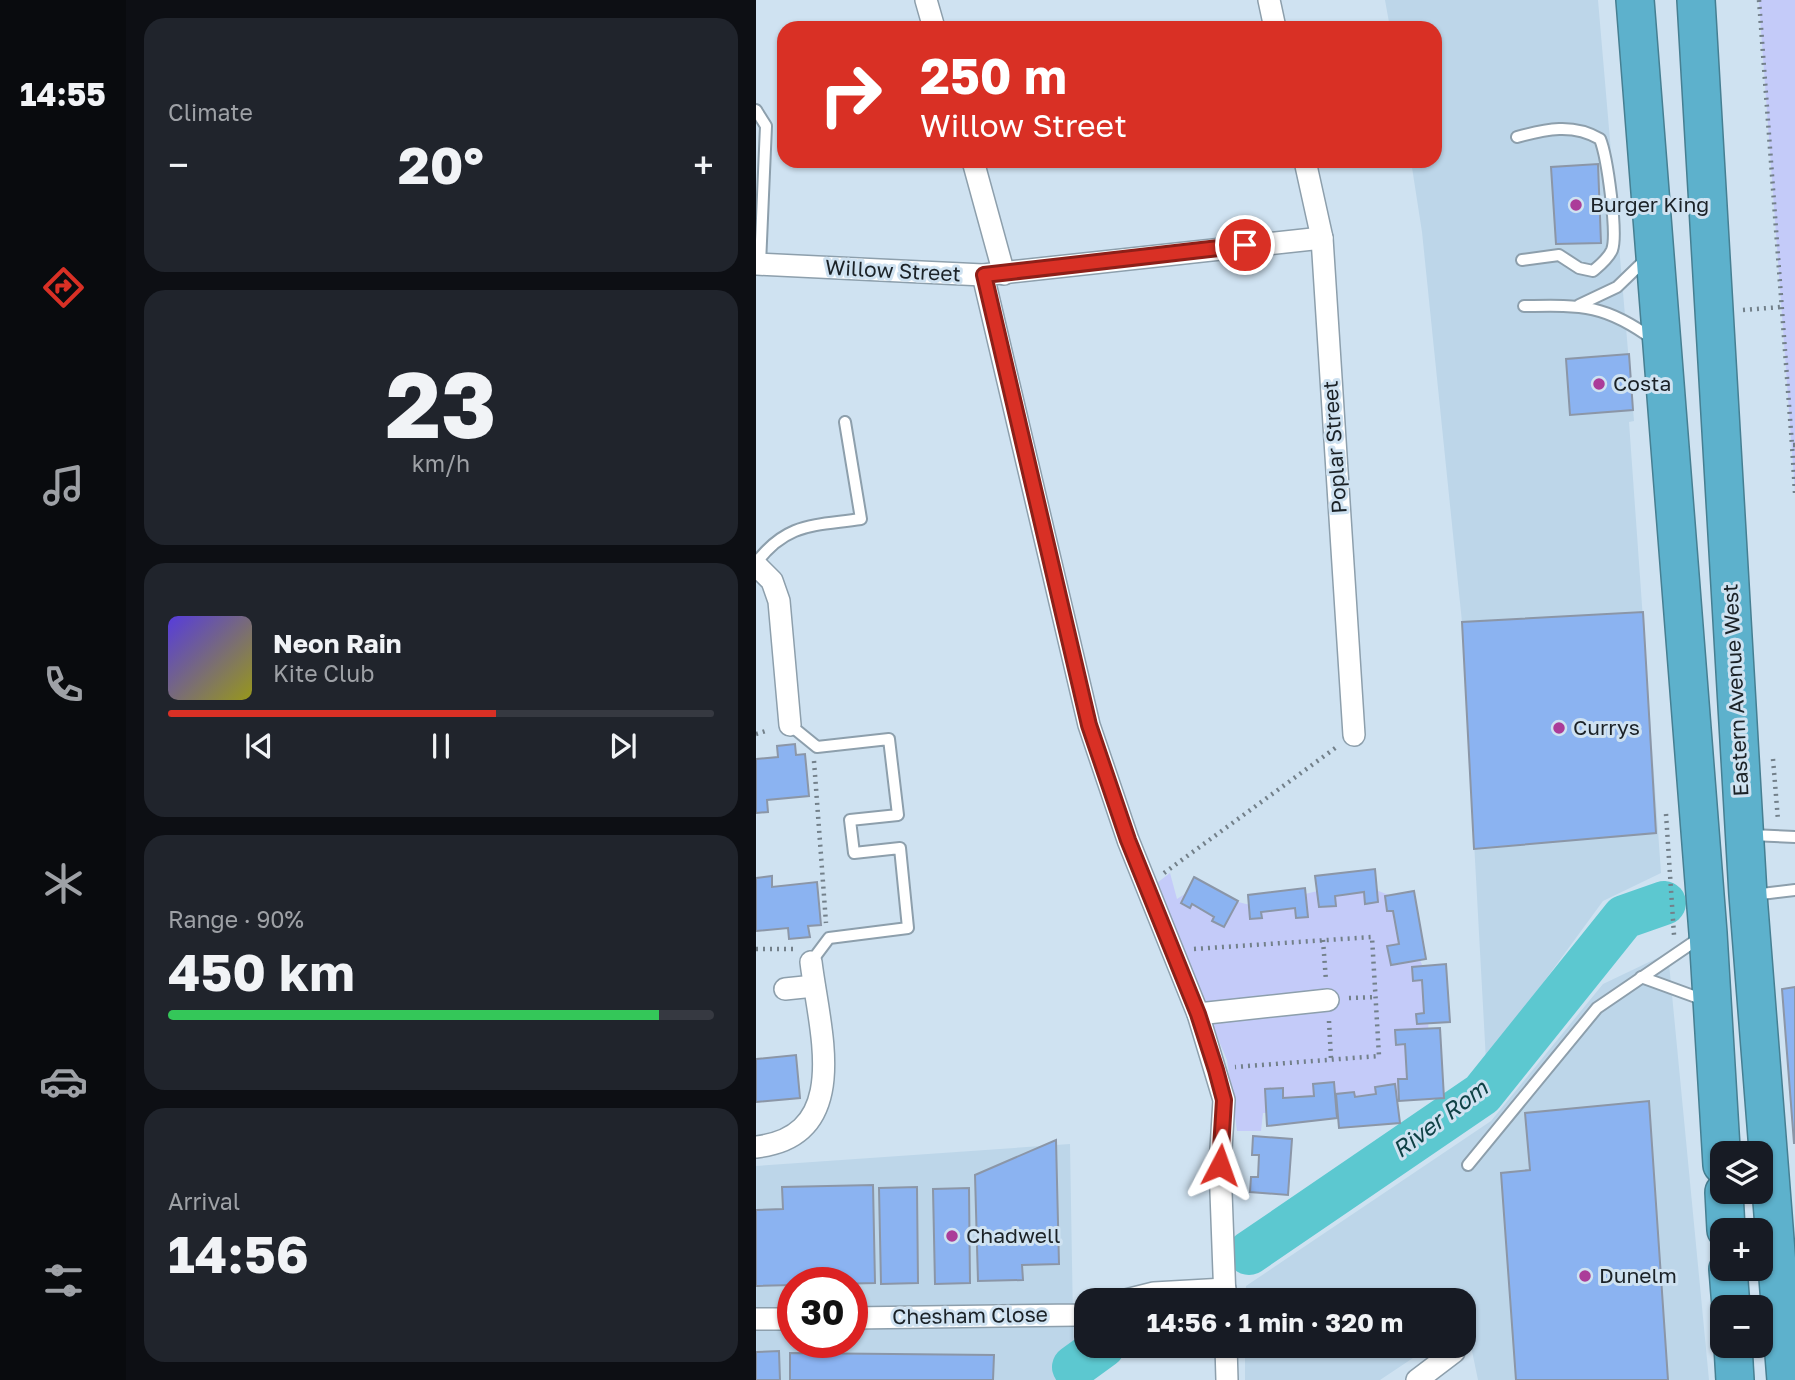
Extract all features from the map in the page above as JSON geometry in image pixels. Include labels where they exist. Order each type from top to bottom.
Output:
[{"type":"highway","points":[[1635,0],[1708,933],[1721,1141]]},
{"type":"highway","name":"Eastern Avenue West","points":[[1696,0],[1748,895],[1786,1380]]},
{"type":"highway","points":[[1734,1358],[1735,1380]]},
{"type":"street","points":[[926,0],[932,21]]},
{"type":"street","points":[[1269,0],[1274,21]]},
{"type":"street","points":[[974,168],[994,275],[1089,725],[1146,886],[1198,1014],[1224,1100],[1220,1165],[1225,1288]]},
{"type":"street","name":"Poplar Street","points":[[1307,168],[1322,238],[1354,734]]},
{"type":"street","name":"Willow Street","points":[[758,264],[994,275],[1322,238]]},
{"type":"street","points":[[756,564],[772,581],[779,601],[790,725]]},
{"type":"street","points":[[756,1147],[775,1145],[796,1135],[812,1119],[822,1095],[824,1071],[811,962]]},
{"type":"street","points":[[785,989],[814,986]]},
{"type":"street","points":[[1198,1014],[1328,1000]]},
{"type":"street","name":"Chesham Close","points":[[868,1318],[1074,1315]]},
{"type":"street","points":[[756,1319],[777,1319]]},
{"type":"street","points":[[1226,1358],[1227,1380]]},
{"type":"street","points":[[1417,1380],[1446,1358]]},
{"type":"lane","points":[[756,110],[766,126],[758,264]]},
{"type":"lane","points":[[1517,137],[1544,129],[1582,128],[1600,139],[1607,158],[1612,248],[1604,262],[1593,271],[1579,268],[1559,255],[1522,260]]},
{"type":"lane","points":[[1579,305],[1617,287],[1634,274],[1655,250]]},
{"type":"lane","points":[[1524,306],[1579,305],[1613,314],[1662,346]]},
{"type":"lane","points":[[756,564],[781,535],[794,530],[861,519],[845,422]]},
{"type":"lane","points":[[790,725],[817,747],[889,739],[898,815],[850,820],[854,853],[900,848],[908,928],[828,941],[811,962]]},
{"type":"lane","points":[[1745,835],[1795,837]]},
{"type":"lane","points":[[1748,895],[1795,890]]},
{"type":"lane","points":[[1468,1166],[1597,1008],[1708,933]]},
{"type":"lane","points":[[1641,977],[1712,1003]]},
{"type":"path","points":[[1759,0],[1795,493]]},
{"type":"path","points":[[1714,312],[1781,307]]},
{"type":"path","points":[[1146,886],[1354,734]]},
{"type":"path","points":[[817,747],[813,755],[828,941]]},
{"type":"path","points":[[756,949],[811,947],[811,962]]},
{"type":"shaded area","points":[[1385,0],[1598,0],[1634,421],[1629,422],[1661,873],[1603,901],[1486,1061],[1462,622],[1422,232],[1412,168],[1442,168],[1442,21],[1389,21]]},
{"type":"shaded area","points":[[1759,0],[1795,0],[1795,492],[1761,30]]},
{"type":"shaded area","points":[[1170,873],[1177,899],[1191,890],[1254,906],[1356,882],[1396,898],[1431,988],[1424,1088],[1358,1112],[1263,1113],[1261,1131],[1237,1131],[1227,1060],[1153,886]]},
{"type":"shaded area","points":[[1668,953],[1709,1380],[1478,1380],[1473,1358],[1476,1358],[1476,1288],[1246,1288],[1491,1121],[1603,984]]},
{"type":"shaded area","points":[[1070,1144],[1074,1380],[756,1380],[756,1166]]},
{"type":"shaded area","points":[[1245,1358],[1413,1358],[1380,1380],[1245,1380]]},
{"type":"building","name":"Burger King","points":[[1598,164],[1601,243],[1556,244],[1551,167]]},
{"type":"building","name":"Costa","points":[[1629,354],[1633,410],[1570,415],[1566,359]]},
{"type":"building","name":"Currys","points":[[1643,612],[1656,833],[1474,849],[1462,622]]},
{"type":"building","points":[[795,744],[796,755],[805,754],[809,796],[767,800],[768,812],[756,813],[756,759],[778,757],[777,746]]},
{"type":"building","points":[[1375,869],[1378,902],[1365,904],[1364,892],[1335,896],[1336,906],[1319,907],[1315,876]]},
{"type":"building","points":[[772,876],[772,887],[817,882],[821,925],[808,926],[810,937],[789,939],[788,928],[756,931],[756,878]]},
{"type":"building","points":[[1194,877],[1238,901],[1224,927],[1212,921],[1214,917],[1192,904],[1190,908],[1181,903]]},
{"type":"building","points":[[1305,888],[1308,917],[1296,918],[1295,908],[1261,912],[1262,918],[1250,919],[1248,895]]},
{"type":"building","points":[[1414,891],[1426,959],[1391,965],[1387,946],[1399,944],[1393,911],[1387,911],[1385,896]]},
{"type":"building","points":[[1446,964],[1450,1022],[1417,1024],[1416,1014],[1424,1013],[1422,980],[1413,981],[1412,967]]},
{"type":"building","points":[[1795,987],[1795,1143],[1794,1143],[1782,989]]},
{"type":"building","points":[[1440,1028],[1444,1098],[1399,1101],[1398,1079],[1407,1079],[1405,1044],[1396,1045],[1395,1030]]},
{"type":"building","points":[[796,1055],[800,1098],[756,1102],[756,1059]]},
{"type":"building","points":[[1334,1082],[1337,1118],[1267,1126],[1265,1089],[1283,1088],[1283,1098],[1314,1096],[1313,1084]]},
{"type":"building","points":[[1395,1084],[1400,1123],[1339,1128],[1336,1094],[1354,1092],[1355,1097],[1376,1094],[1375,1087]]},
{"type":"building","name":"Dunelm","points":[[1649,1101],[1668,1380],[1516,1380],[1501,1173],[1530,1170],[1525,1113]]},
{"type":"building","points":[[1253,1136],[1292,1139],[1288,1195],[1250,1192],[1251,1177],[1258,1177],[1259,1155],[1252,1155]]},
{"type":"building","points":[[1056,1140],[1059,1264],[1022,1265],[1023,1280],[978,1281],[975,1175]]},
{"type":"building","points":[[873,1185],[875,1283],[868,1283],[868,1267],[777,1267],[777,1285],[756,1286],[756,1210],[783,1209],[782,1187]]},
{"type":"building","points":[[917,1187],[918,1283],[881,1284],[879,1188]]},
{"type":"building","name":"Chadwell","points":[[969,1188],[970,1283],[935,1284],[933,1189]]},
{"type":"building","points":[[777,1351],[780,1380],[756,1380],[756,1352]]},
{"type":"building","points":[[868,1354],[994,1355],[993,1380],[790,1380],[790,1358],[868,1358]]},
{"type":"waterway","name":"River Rom","points":[[1249,1253],[1482,1094],[1624,917],[1664,903]]},
{"type":"waterway","name":"River Rom","points":[[1074,1367],[1086,1358]]},
{"type":"place","name":"Burger King","points":[[1576,205]]},
{"type":"place","name":"Costa","points":[[1599,384]]},
{"type":"place","name":"Currys","points":[[1559,728]]},
{"type":"place","name":"Chadwell","points":[[952,1236]]},
{"type":"place","name":"Dunelm","points":[[1585,1276]]},
{"type":"route","points":[[1220,1165],[1224,1100],[1198,1014],[1128,840],[1089,725],[984,275],[1245,245]]}]
